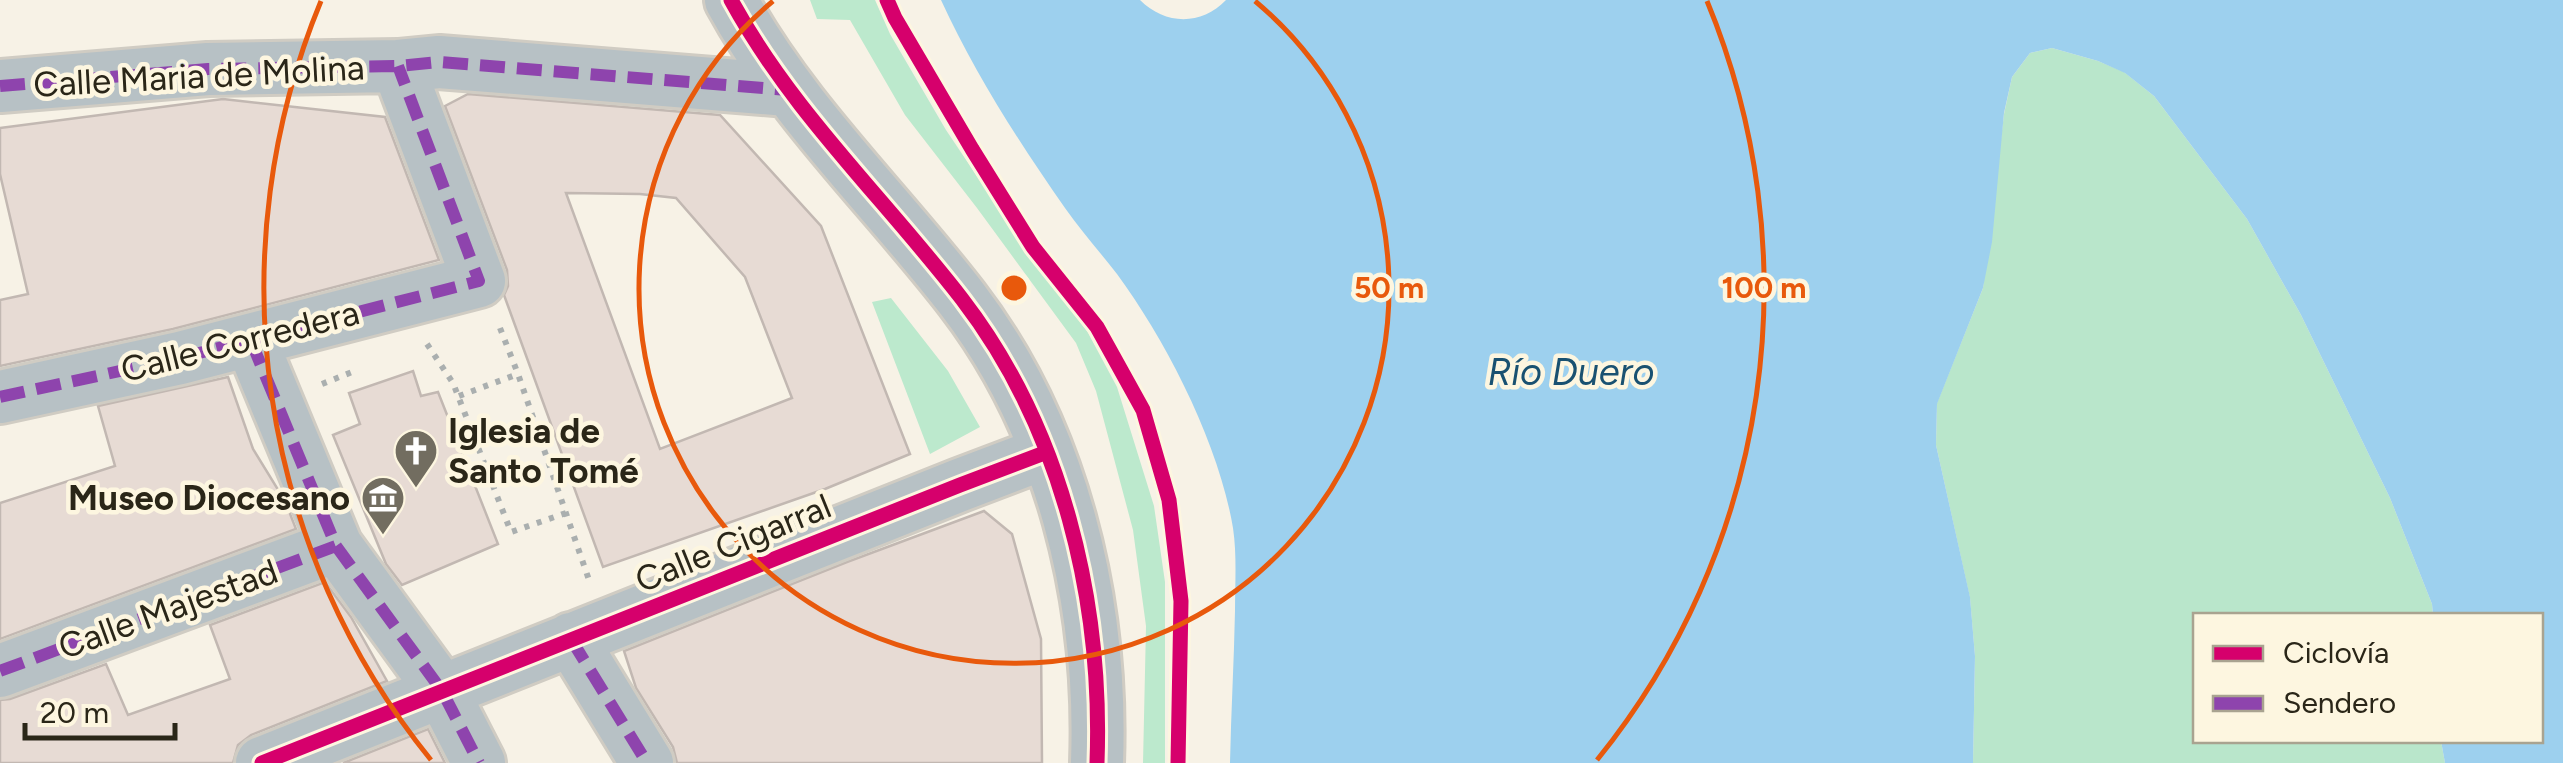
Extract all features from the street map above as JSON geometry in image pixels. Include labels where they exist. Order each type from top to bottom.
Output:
[{"type":"street","points":[[731,0],[788,90],[985,330],[1021,393],[1047,452],[1072,530],[1092,632],[1098,700],[1097,763]]},
{"type":"street","name":"Calle Maria de Molina","points":[[0,86],[208,69],[440,62],[788,90]]},
{"type":"street","name":"Calle Maria de Molina","points":[[398,66],[487,299]]},
{"type":"street","name":"Calle Corredera","points":[[0,397],[251,341],[414,321],[487,299]]},
{"type":"street","points":[[251,341],[336,546],[442,691],[480,763]]},
{"type":"street","name":"Calle Cigarral","points":[[262,763],[1047,452]]},
{"type":"street","name":"Calle Majestad","points":[[0,672],[336,546]]},
{"type":"street","points":[[588,633],[647,763]]},
{"type":"path","points":[[487,299],[518,374],[566,514],[588,633]]},
{"type":"path","points":[[414,321],[453,382],[511,532],[566,514]]},
{"type":"path","points":[[307,390],[358,369]]},
{"type":"path","points":[[458,396],[518,374]]},
{"type":"green space","points":[[810,0],[875,0],[890,34],[946,130],[1027,251],[1087,331],[1117,387],[1154,506],[1165,582],[1165,763],[1143,763],[1146,626],[1133,530],[1096,391],[1076,343],[905,115],[850,20],[817,19]]},
{"type":"green space","points":[[2052,48],[2124,72],[2154,96],[2247,219],[2301,315],[2390,498],[2432,604],[2433,613],[2193,613],[2193,743],[2441,743],[2445,763],[1973,763],[1975,656],[1970,598],[1936,445],[1937,403],[1983,288],[2004,114],[2012,77],[2030,53]]},
{"type":"green space","points":[[891,298],[948,371],[980,427],[930,454],[872,302]]},
{"type":"water","name":"Río Duero","points":[[941,0],[1140,0],[1160,14],[1183,19],[1206,14],[1226,0],[2563,0],[2563,763],[2445,763],[2441,743],[2543,743],[2543,613],[2433,613],[2390,498],[2301,315],[2247,219],[2154,96],[2125,73],[2052,48],[2030,53],[2012,77],[2004,113],[1992,242],[1983,288],[1937,404],[1936,445],[1970,597],[1975,656],[1973,763],[1230,763],[1235,559],[1226,496],[1216,462],[1189,395],[1136,301],[1071,217],[968,54]]},
{"type":"building","points":[[468,94],[720,115],[821,226],[910,454],[825,489],[603,567],[504,295],[507,270],[445,106]],"holes":[[[566,193],[676,198],[745,277],[792,398],[660,449]]]},
{"type":"building","points":[[223,99],[385,117],[439,260],[173,329],[0,366],[0,300],[28,294],[0,174],[0,128]]},
{"type":"building","name":"Iglesia de Santo Tomé","points":[[413,371],[421,396],[438,392],[498,544],[402,585],[386,564],[333,435],[360,424],[349,393]]},
{"type":"building","points":[[228,377],[253,449],[285,501],[296,529],[0,639],[0,503],[115,466],[98,406]]},
{"type":"building","points":[[984,511],[1012,534],[1041,639],[1042,763],[677,763],[673,747],[636,688],[624,651]]},
{"type":"building","points":[[325,582],[351,617],[387,681],[251,735],[238,745],[233,763],[0,763],[0,700],[106,664],[128,715],[230,679],[210,625]]},
{"type":"building","points":[[428,729],[445,763],[343,763]]},
{"type":"marked path","points":[[0,86],[208,69],[439,62],[788,90]]},
{"type":"marked path","points":[[0,397],[180,358],[479,281],[398,66]]},
{"type":"marked path","points":[[251,341],[336,546],[442,691],[479,763]]},
{"type":"marked path","points":[[0,671],[336,546]]},
{"type":"marked path","points":[[571,639],[647,763]]},
{"type":"cycle path","points":[[731,0],[782,80],[962,299],[997,350],[1026,404],[1050,460],[1083,579],[1097,702],[1097,763]]},
{"type":"cycle path","points":[[887,0],[1033,247],[1097,327],[1143,410],[1169,500],[1181,601],[1178,763]]},
{"type":"cycle path","points":[[262,763],[1047,452]]},
{"type":"place","name":"Iglesia de Santo Tomé","points":[[416,489]]},
{"type":"place","name":"Museo Diocesano","points":[[383,536]]}]
